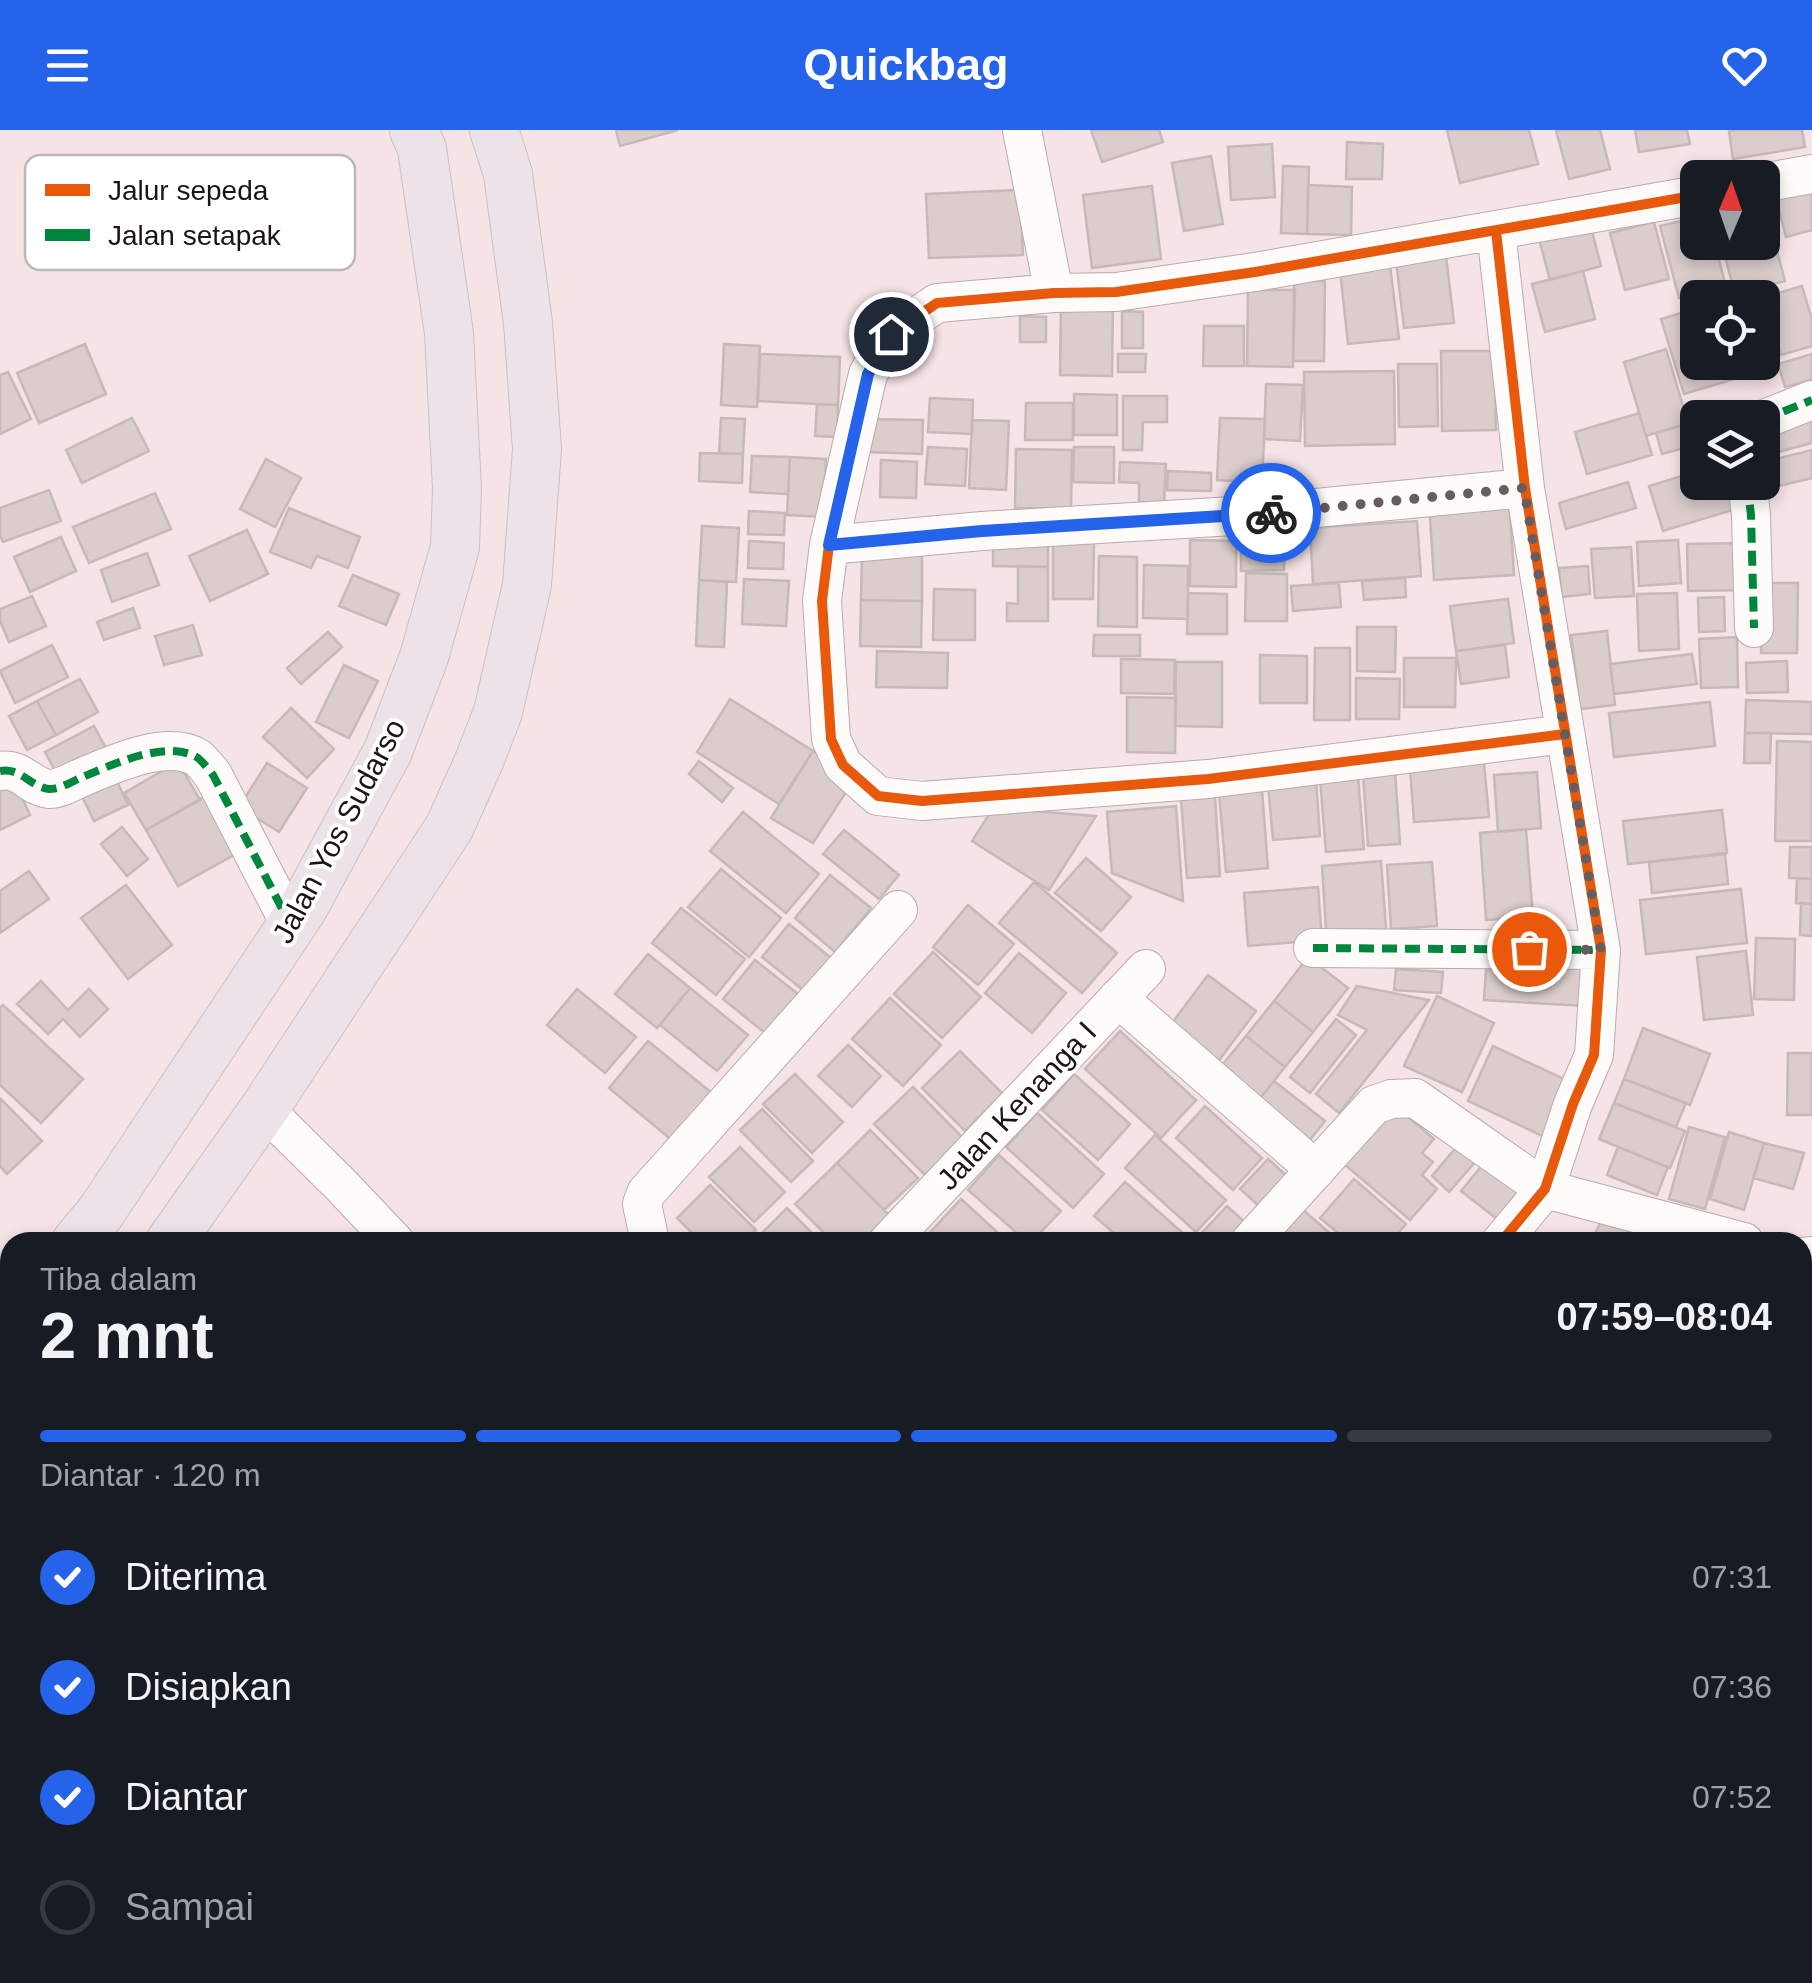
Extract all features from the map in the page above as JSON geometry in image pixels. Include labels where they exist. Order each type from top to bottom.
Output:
[{"type":"main road","name":"Jalan Yos Sudarso","points":[[84,1232],[303,908],[388,751],[424,657],[455,547],[456,489],[449,333],[422,149],[414,130]]},
{"type":"main road","points":[[177,1232],[264,1109],[449,828],[498,712],[526,585],[537,449],[528,323],[508,174],[494,130]]},
{"type":"street","points":[[1022,130],[1054,293]]},
{"type":"street","points":[[1780,180],[1812,174]]},
{"type":"street","points":[[1566,734],[1189,780],[922,801],[878,796],[843,765],[831,739],[822,601],[829,545],[868,374],[891,334],[937,303],[1116,292],[1256,272],[1680,198]]},
{"type":"street","points":[[1496,231],[1524,488],[1601,950],[1594,1055],[1545,1188],[1509,1232]]},
{"type":"street","points":[[1780,413],[1812,400]]},
{"type":"street","points":[[829,545],[982,531],[1233,516],[1524,488]]},
{"type":"street","points":[[1749,500],[1754,628]]},
{"type":"street","points":[[0,771],[16,771],[38,786],[53,790],[105,768],[161,751],[177,750],[198,758],[221,789],[291,926]]},
{"type":"street","points":[[648,1232],[642,1204],[646,1193],[898,910]]},
{"type":"street","points":[[1313,948],[1601,950]]},
{"type":"street","name":"Jalan Kenanga I","points":[[897,1232],[1146,970]]},
{"type":"street","points":[[1118,998],[1316,1170]]},
{"type":"street","points":[[1259,1232],[1374,1105],[1415,1098],[1545,1188],[1707,1232]]},
{"type":"street","points":[[264,1109],[386,1232]]},
{"type":"building","points":[[616,130],[678,130],[620,146]]},
{"type":"building","points":[[1091,130],[1159,130],[1163,142],[1102,162]]},
{"type":"building","points":[[1447,130],[1529,130],[1538,164],[1460,183]]},
{"type":"building","points":[[1556,130],[1600,130],[1610,169],[1569,179]]},
{"type":"building","points":[[1635,130],[1687,130],[1690,144],[1639,152]]},
{"type":"building","points":[[1802,130],[1805,147],[1733,159],[1729,131]]},
{"type":"building","points":[[1347,142],[1383,144],[1382,179],[1346,179]]},
{"type":"building","points":[[1272,144],[1275,197],[1231,200],[1228,147]]},
{"type":"building","points":[[1211,156],[1223,224],[1184,231],[1172,163]]},
{"type":"building","points":[[1283,166],[1309,167],[1307,234],[1281,233]]},
{"type":"building","points":[[1812,184],[1812,230],[1786,237],[1780,193]]},
{"type":"building","points":[[1308,185],[1352,187],[1351,235],[1307,234]]},
{"type":"building","points":[[1152,186],[1161,259],[1092,268],[1083,195]]},
{"type":"building","points":[[1020,190],[1023,255],[929,258],[926,194]]},
{"type":"building","points":[[1589,219],[1601,266],[1550,280],[1537,232]]},
{"type":"building","points":[[1680,221],[1680,260],[1719,260],[1724,280],[1680,280],[1679,298],[1660,226]]},
{"type":"building","points":[[1654,222],[1669,279],[1625,290],[1610,233]]},
{"type":"building","points":[[1446,256],[1454,323],[1404,328],[1396,261]]},
{"type":"building","points":[[1726,260],[1779,260],[1785,281],[1780,282],[1731,280]]},
{"type":"building","points":[[1390,265],[1399,339],[1348,344],[1340,270]]},
{"type":"building","points":[[1583,271],[1595,319],[1545,332],[1532,284]]},
{"type":"building","points":[[1294,281],[1325,281],[1324,361],[1293,361]]},
{"type":"building","points":[[1802,286],[1812,320],[1812,346],[1781,355],[1780,352],[1780,292]]},
{"type":"building","points":[[1248,290],[1295,290],[1293,367],[1247,366]]},
{"type":"building","points":[[1061,301],[1113,302],[1112,376],[1060,375]]},
{"type":"building","points":[[1122,311],[1143,312],[1143,348],[1122,348]]},
{"type":"building","points":[[1680,313],[1680,380],[1731,380],[1684,394],[1661,319]]},
{"type":"building","points":[[1020,316],[1046,317],[1046,342],[1020,342]]},
{"type":"building","points":[[1204,326],[1244,326],[1244,366],[1203,366]]},
{"type":"building","points":[[85,344],[106,394],[39,423],[17,373]]},
{"type":"building","points":[[724,344],[760,346],[757,407],[721,405]]},
{"type":"building","points":[[1666,349],[1681,400],[1680,425],[1646,436],[1624,362]]},
{"type":"building","points":[[1441,351],[1494,351],[1496,430],[1442,431]]},
{"type":"building","points":[[760,354],[840,357],[838,405],[758,401]]},
{"type":"building","points":[[1118,354],[1146,354],[1145,372],[1118,372]]},
{"type":"building","points":[[1812,354],[1812,380],[1785,387],[1780,363]]},
{"type":"building","points":[[1398,364],[1437,364],[1438,426],[1399,427]]},
{"type":"building","points":[[1394,371],[1395,444],[1305,446],[1304,372]]},
{"type":"building","points":[[8,372],[31,419],[0,434],[0,375]]},
{"type":"building","points":[[1266,384],[1303,385],[1300,441],[1264,439]]},
{"type":"building","points":[[1074,394],[1117,395],[1117,435],[1074,435]]},
{"type":"building","points":[[1123,396],[1167,396],[1167,422],[1143,422],[1142,450],[1123,450]]},
{"type":"building","points":[[930,398],[973,400],[972,434],[928,432]]},
{"type":"building","points":[[1026,403],[1073,403],[1073,440],[1025,440]]},
{"type":"building","points":[[817,404],[838,405],[837,437],[815,436]]},
{"type":"building","points":[[1639,413],[1652,455],[1587,474],[1575,432]]},
{"type":"building","points":[[1812,414],[1812,443],[1780,452],[1780,423]]},
{"type":"building","points":[[132,418],[149,451],[82,483],[66,450]]},
{"type":"building","points":[[721,418],[745,419],[743,454],[719,453]]},
{"type":"building","points":[[1220,418],[1265,419],[1262,483],[1217,480]]},
{"type":"building","points":[[868,419],[923,420],[922,454],[866,452]]},
{"type":"building","points":[[972,420],[1009,421],[1006,490],[969,488]]},
{"type":"building","points":[[1680,426],[1680,449],[1662,454],[1656,433]]},
{"type":"building","points":[[928,447],[967,449],[965,486],[925,484]]},
{"type":"building","points":[[1074,447],[1114,447],[1114,483],[1073,482]]},
{"type":"building","points":[[1016,449],[1072,450],[1071,509],[1015,508]]},
{"type":"building","points":[[1812,450],[1812,478],[1780,486],[1780,458]]},
{"type":"building","points":[[700,453],[743,454],[742,483],[699,481]]},
{"type":"building","points":[[752,456],[790,457],[788,494],[750,492]]},
{"type":"building","points":[[790,457],[826,459],[823,517],[787,515]]},
{"type":"building","points":[[266,459],[301,478],[275,527],[240,509]]},
{"type":"building","points":[[881,460],[917,462],[916,498],[880,497]]},
{"type":"building","points":[[1120,462],[1166,464],[1164,503],[1139,502],[1139,483],[1119,482]]},
{"type":"building","points":[[1168,471],[1211,473],[1211,491],[1167,490]]},
{"type":"building","points":[[1680,477],[1680,500],[1733,500],[1736,509],[1663,531],[1649,486]]},
{"type":"building","points":[[1628,482],[1636,508],[1566,529],[1559,503]]},
{"type":"building","points":[[49,490],[61,521],[3,542],[0,508]]},
{"type":"building","points":[[155,493],[171,529],[89,563],[73,527]]},
{"type":"building","points":[[1509,496],[1514,575],[1434,580],[1429,501]]},
{"type":"building","points":[[289,508],[360,537],[348,568],[317,556],[311,568],[270,552]]},
{"type":"building","points":[[749,511],[785,513],[784,535],[748,534]]},
{"type":"building","points":[[1417,521],[1421,576],[1313,584],[1310,528]]},
{"type":"building","points":[[1260,524],[1261,548],[1284,549],[1284,570],[1241,571],[1241,525]]},
{"type":"building","points":[[702,526],[739,528],[736,582],[699,580]]},
{"type":"building","points":[[247,530],[268,574],[210,601],[189,556]]},
{"type":"building","points":[[61,537],[76,571],[30,592],[14,557]]},
{"type":"building","points":[[1053,540],[1094,540],[1093,599],[1053,599]]},
{"type":"building","points":[[1190,540],[1236,541],[1236,587],[1190,586]]},
{"type":"building","points":[[1678,540],[1681,583],[1639,586],[1637,542]]},
{"type":"building","points":[[749,541],[784,543],[783,569],[748,568]]},
{"type":"building","points":[[1745,543],[1747,590],[1688,591],[1687,544]]},
{"type":"building","points":[[993,544],[1048,545],[1048,567],[993,566]]},
{"type":"building","points":[[1631,547],[1634,596],[1595,598],[1591,549]]},
{"type":"building","points":[[147,553],[159,585],[112,602],[101,570]]},
{"type":"building","points":[[862,555],[922,556],[922,601],[861,600]]},
{"type":"building","points":[[1099,556],[1137,557],[1137,627],[1098,626]]},
{"type":"building","points":[[1144,565],[1188,566],[1188,619],[1143,618]]},
{"type":"building","points":[[1018,566],[1048,567],[1048,621],[1007,621],[1007,603],[1018,604]]},
{"type":"building","points":[[1588,566],[1590,594],[1561,597],[1559,568]]},
{"type":"building","points":[[1246,573],[1287,574],[1287,621],[1245,621]]},
{"type":"building","points":[[353,575],[399,594],[386,625],[339,606]]},
{"type":"building","points":[[1405,578],[1406,597],[1364,600],[1362,581]]},
{"type":"building","points":[[744,579],[789,581],[786,626],[742,624]]},
{"type":"building","points":[[699,580],[727,582],[724,647],[696,646]]},
{"type":"building","points":[[1339,583],[1341,607],[1293,611],[1291,586]]},
{"type":"building","points":[[1763,583],[1798,583],[1797,653],[1761,653]]},
{"type":"building","points":[[934,589],[975,590],[975,640],[933,640]]},
{"type":"building","points":[[1188,593],[1227,594],[1227,634],[1187,634]]},
{"type":"building","points":[[1677,593],[1679,649],[1639,651],[1637,594]]},
{"type":"building","points":[[32,596],[46,626],[9,642],[0,621],[0,609]]},
{"type":"building","points":[[1724,597],[1725,631],[1699,632],[1698,598]]},
{"type":"building","points":[[1508,599],[1514,643],[1456,651],[1450,606]]},
{"type":"building","points":[[861,600],[922,601],[921,647],[860,646]]},
{"type":"building","points":[[133,608],[140,628],[104,640],[97,622]]},
{"type":"building","points":[[193,625],[202,655],[164,665],[155,636]]},
{"type":"building","points":[[1357,627],[1396,627],[1395,672],[1357,671]]},
{"type":"building","points":[[1607,631],[1615,705],[1580,709],[1571,635]]},
{"type":"building","points":[[328,632],[342,647],[301,684],[287,668]]},
{"type":"building","points":[[1094,635],[1140,635],[1140,656],[1093,656]]},
{"type":"building","points":[[1737,637],[1738,687],[1701,688],[1699,639]]},
{"type":"building","points":[[52,645],[68,677],[15,703],[0,671]]},
{"type":"building","points":[[1505,645],[1509,677],[1461,684],[1456,651]]},
{"type":"building","points":[[1315,648],[1350,648],[1350,720],[1314,720]]},
{"type":"building","points":[[877,651],[948,653],[947,688],[876,687]]},
{"type":"building","points":[[1692,654],[1697,684],[1614,694],[1610,664]]},
{"type":"building","points":[[1260,655],[1307,656],[1307,703],[1260,703]]},
{"type":"building","points":[[1404,658],[1456,658],[1455,707],[1404,707]]},
{"type":"building","points":[[1121,659],[1175,660],[1174,694],[1121,693]]},
{"type":"building","points":[[1787,661],[1788,692],[1747,693],[1746,663]]},
{"type":"building","points":[[1176,662],[1222,662],[1222,727],[1175,726]]},
{"type":"building","points":[[344,665],[378,681],[349,738],[316,722]]},
{"type":"building","points":[[1356,678],[1400,679],[1399,719],[1356,719]]},
{"type":"building","points":[[80,679],[98,712],[56,735],[37,701]]},
{"type":"building","points":[[1127,697],[1176,698],[1175,753],[1127,752]]},
{"type":"building","points":[[730,699],[813,751],[779,804],[697,752]]},
{"type":"building","points":[[1746,700],[1812,702],[1812,734],[1745,733]]},
{"type":"building","points":[[37,701],[56,735],[27,750],[9,716]]},
{"type":"building","points":[[1710,702],[1715,746],[1614,757],[1609,713]]},
{"type":"building","points":[[291,708],[334,749],[307,778],[263,737]]},
{"type":"building","points":[[94,726],[108,752],[59,778],[45,752]]},
{"type":"building","points":[[1745,733],[1771,733],[1770,763],[1744,763]]},
{"type":"building","points":[[1777,741],[1812,742],[1812,841],[1775,841]]},
{"type":"building","points":[[813,751],[855,778],[813,843],[771,818]]},
{"type":"building","points":[[699,761],[733,788],[722,802],[689,774]]},
{"type":"building","points":[[178,762],[200,800],[146,830],[124,793]]},
{"type":"building","points":[[267,763],[307,788],[279,832],[239,807]]},
{"type":"building","points":[[1484,763],[1489,817],[1414,822],[1410,768]]},
{"type":"building","points":[[1395,771],[1400,844],[1368,846],[1363,773]]},
{"type":"building","points":[[1537,772],[1541,828],[1498,832],[1494,775]]},
{"type":"building","points":[[113,773],[128,805],[94,821],[79,790]]},
{"type":"building","points":[[11,774],[30,815],[0,830],[0,779]]},
{"type":"building","points":[[1358,776],[1364,849],[1326,852],[1320,779]]},
{"type":"building","points":[[1316,780],[1320,836],[1273,840],[1268,784]]},
{"type":"building","points":[[1262,791],[1268,868],[1226,872],[1219,794]]},
{"type":"building","points":[[211,793],[243,850],[178,886],[146,830]]},
{"type":"building","points":[[1215,796],[1220,876],[1187,878],[1181,799]]},
{"type":"building","points":[[1176,806],[1183,901],[1112,873],[1107,812]]},
{"type":"building","points":[[993,808],[1096,816],[1049,890],[972,841]]},
{"type":"building","points":[[1722,810],[1727,853],[1628,864],[1623,821]]},
{"type":"building","points":[[743,812],[819,874],[786,913],[710,851]]},
{"type":"building","points":[[122,827],[148,859],[127,876],[101,844]]},
{"type":"building","points":[[1526,829],[1533,917],[1486,920],[1480,833]]},
{"type":"building","points":[[844,830],[899,875],[879,899],[823,854]]},
{"type":"building","points":[[1790,847],[1812,847],[1812,879],[1789,878]]},
{"type":"building","points":[[1725,854],[1728,884],[1652,893],[1649,862]]},
{"type":"building","points":[[1086,858],[1131,897],[1101,931],[1055,893]]},
{"type":"building","points":[[1381,861],[1387,941],[1327,945],[1322,866]]},
{"type":"building","points":[[1432,862],[1437,926],[1391,929],[1387,865]]},
{"type":"building","points":[[721,869],[781,918],[749,957],[688,907]]},
{"type":"building","points":[[29,871],[49,899],[0,933],[0,891]]},
{"type":"building","points":[[830,875],[871,908],[835,952],[795,918]]},
{"type":"building","points":[[1797,878],[1812,879],[1812,904],[1796,903]]},
{"type":"building","points":[[1034,882],[1117,953],[1082,993],[999,923]]},
{"type":"building","points":[[126,885],[172,945],[128,979],[81,918]]},
{"type":"building","points":[[1318,887],[1322,940],[1248,946],[1244,893]]},
{"type":"building","points":[[1741,889],[1747,943],[1646,954],[1640,900]]},
{"type":"building","points":[[1801,903],[1812,904],[1812,936],[1800,935]]},
{"type":"building","points":[[968,905],[1014,944],[978,985],[933,947]]},
{"type":"building","points":[[681,908],[745,959],[716,995],[652,943]]},
{"type":"building","points":[[789,924],[841,966],[814,999],[762,957]]},
{"type":"building","points":[[1756,938],[1795,939],[1794,1000],[1754,999]]},
{"type":"building","points":[[1746,951],[1753,1015],[1704,1020],[1697,957]]},
{"type":"building","points":[[933,952],[981,997],[942,1038],[894,994]]},
{"type":"building","points":[[1019,953],[1066,993],[1032,1033],[985,993]]},
{"type":"building","points":[[648,954],[690,988],[657,1028],[615,994]]},
{"type":"building","points":[[1487,956],[1586,962],[1584,1006],[1484,1000]]},
{"type":"building","points":[[1308,957],[1348,988],[1313,1032],[1274,1001]]},
{"type":"building","points":[[755,960],[798,994],[765,1033],[723,999]]},
{"type":"building","points":[[1396,969],[1443,972],[1441,993],[1394,990]]},
{"type":"building","points":[[1208,975],[1256,1011],[1217,1063],[1169,1027]]},
{"type":"building","points":[[41,981],[68,1010],[89,989],[108,1009],[80,1037],[63,1019],[48,1034],[17,1004]]},
{"type":"building","points":[[1357,986],[1429,1000],[1339,1113],[1316,1094],[1367,1030],[1338,1015]]},
{"type":"building","points":[[690,988],[748,1035],[717,1071],[660,1025]]},
{"type":"building","points":[[577,989],[636,1037],[605,1073],[547,1025]]},
{"type":"building","points":[[1437,996],[1494,1023],[1462,1092],[1404,1066]]},
{"type":"building","points":[[890,998],[941,1045],[903,1086],[852,1039]]},
{"type":"building","points":[[1274,1001],[1313,1032],[1285,1067],[1246,1036]]},
{"type":"building","points":[[3,1005],[83,1079],[41,1123],[0,1085]]},
{"type":"building","points":[[1336,1019],[1356,1035],[1310,1093],[1290,1077]]},
{"type":"building","points":[[1643,1028],[1710,1054],[1690,1105],[1624,1079]]},
{"type":"building","points":[[1120,1031],[1196,1100],[1161,1138],[1085,1069]]},
{"type":"building","points":[[1246,1036],[1285,1067],[1258,1101],[1218,1070]]},
{"type":"building","points":[[648,1041],[713,1094],[674,1142],[609,1088]]},
{"type":"building","points":[[848,1045],[881,1076],[852,1107],[818,1076]]},
{"type":"building","points":[[1493,1046],[1575,1084],[1549,1139],[1468,1101]]},
{"type":"building","points":[[960,1051],[1003,1094],[965,1131],[922,1088]]},
{"type":"building","points":[[1788,1053],[1812,1053],[1812,1115],[1787,1115]]},
{"type":"building","points":[[795,1074],[843,1122],[812,1153],[763,1104]]},
{"type":"building","points":[[1074,1074],[1130,1124],[1098,1160],[1042,1110]]},
{"type":"building","points":[[1624,1079],[1686,1103],[1676,1127],[1614,1103]]},
{"type":"building","points":[[1274,1081],[1325,1121],[1309,1141],[1258,1101]]},
{"type":"building","points":[[913,1087],[963,1138],[925,1175],[874,1124]]},
{"type":"building","points":[[0,1098],[42,1141],[7,1174],[0,1166]]},
{"type":"building","points":[[1614,1103],[1685,1131],[1670,1168],[1599,1139]]},
{"type":"building","points":[[1394,1105],[1434,1139],[1422,1153],[1433,1162],[1422,1175],[1437,1189],[1410,1220],[1343,1163]]},
{"type":"building","points":[[1205,1106],[1262,1158],[1233,1190],[1176,1138]]},
{"type":"building","points":[[762,1109],[813,1161],[791,1182],[740,1130]]},
{"type":"building","points":[[1037,1113],[1104,1174],[1073,1208],[1006,1147]]},
{"type":"building","points":[[1689,1127],[1725,1137],[1705,1209],[1669,1199]]},
{"type":"building","points":[[870,1130],[918,1178],[884,1210],[837,1163]]},
{"type":"building","points":[[1729,1132],[1764,1143],[1744,1210],[1710,1199]]},
{"type":"building","points":[[1155,1135],[1226,1200],[1196,1232],[1125,1168]]},
{"type":"building","points":[[1764,1143],[1804,1153],[1793,1189],[1753,1178]]},
{"type":"building","points":[[1458,1145],[1476,1161],[1449,1192],[1432,1176]]},
{"type":"building","points":[[740,1147],[785,1192],[754,1222],[709,1177]]},
{"type":"building","points":[[1618,1147],[1668,1167],[1657,1195],[1607,1175]]},
{"type":"building","points":[[999,1155],[1061,1211],[1041,1232],[1016,1232],[968,1190]]},
{"type":"building","points":[[1268,1159],[1288,1177],[1260,1207],[1240,1189]]},
{"type":"building","points":[[837,1163],[894,1220],[881,1232],[823,1232],[795,1204]]},
{"type":"building","points":[[1484,1163],[1519,1191],[1497,1219],[1461,1191]]},
{"type":"building","points":[[1354,1179],[1406,1224],[1399,1232],[1337,1232],[1320,1218]]},
{"type":"building","points":[[1125,1182],[1182,1232],[1112,1232],[1094,1216]]},
{"type":"building","points":[[710,1185],[756,1230],[691,1232],[677,1218]]},
{"type":"building","points":[[961,1199],[997,1232],[931,1232]]},
{"type":"building","points":[[1227,1206],[1247,1224],[1239,1232],[1203,1232]]},
{"type":"building","points":[[787,1208],[811,1232],[763,1232]]},
{"type":"building","points":[[1302,1209],[1328,1232],[1282,1232]]},
{"type":"building","points":[[1605,1213],[1646,1232],[1596,1232]]},
{"type":"marked path","points":[[1780,413],[1812,400]]},
{"type":"marked path","points":[[1749,500],[1754,628]]},
{"type":"marked path","points":[[0,771],[14,772],[49,789],[155,752],[171,751],[198,758],[213,775],[291,926]]},
{"type":"marked path","points":[[1313,948],[1601,950]]},
{"type":"cycle path","points":[[1565,734],[1208,779],[922,801],[878,796],[843,765],[831,739],[822,601],[829,545],[868,374],[891,334],[937,303],[1116,292],[1255,272],[1680,198]]},
{"type":"cycle path","points":[[1496,231],[1525,488],[1601,950],[1594,1055],[1545,1189],[1509,1232]]},
{"type":"way so far","points":[[1271,513],[1524,488],[1601,950],[1529,949]]},
{"type":"route","points":[[891,334],[868,374],[829,545],[1271,513]]}]
